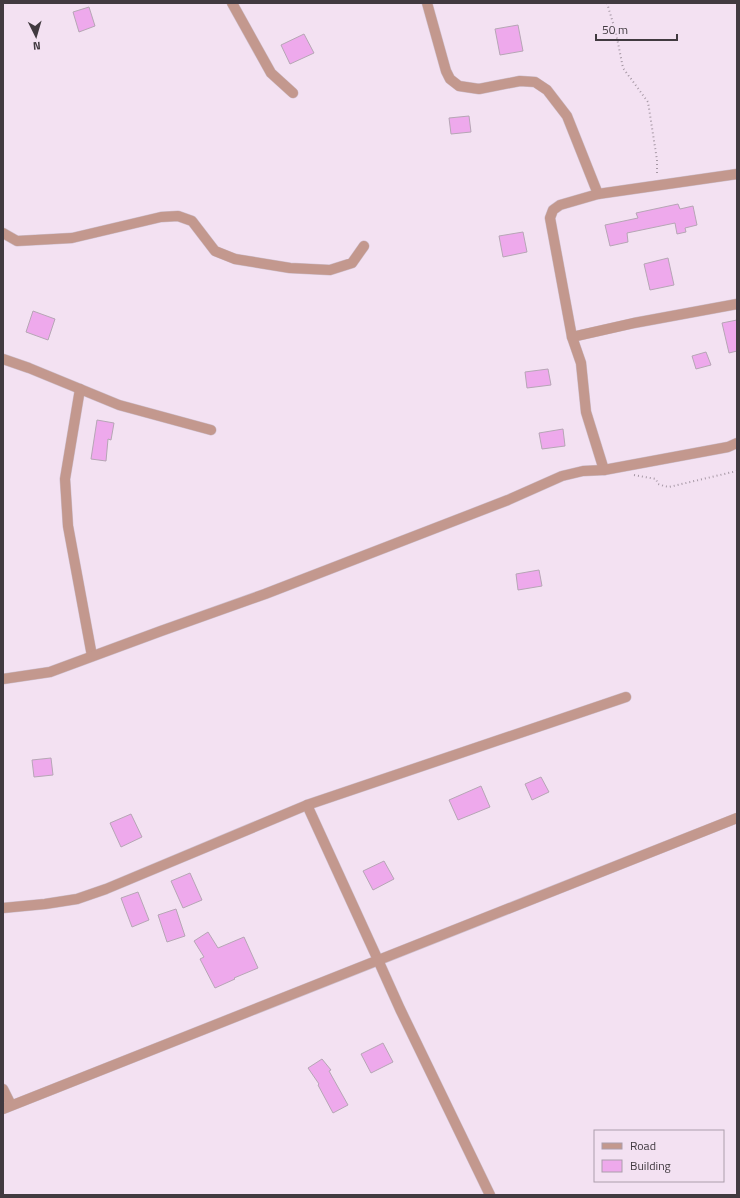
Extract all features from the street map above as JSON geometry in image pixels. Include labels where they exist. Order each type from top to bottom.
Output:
[{"type":"street","points":[[232,3],[271,73],[293,94]]},
{"type":"street","points":[[427,3],[446,70],[450,79],[459,86],[479,89],[520,80],[535,82],[547,90],[567,116],[598,194]]},
{"type":"street","points":[[604,470],[586,412],[581,364],[572,337],[550,218],[553,210],[560,205],[598,194],[737,174]]},
{"type":"street","points":[[3,233],[17,241],[72,238],[161,217],[178,216],[192,221],[215,251],[235,260],[290,268],[330,270],[352,264],[364,246]]},
{"type":"street","points":[[572,337],[634,323],[737,304]]},
{"type":"street","points":[[3,359],[119,405],[211,430]]},
{"type":"street","points":[[80,389],[65,479],[68,526],[92,656]]},
{"type":"street","points":[[3,679],[50,672],[160,630],[265,594],[508,500],[562,476],[583,471],[604,470],[728,447],[737,443]]},
{"type":"street","points":[[3,908],[77,899],[106,889],[307,805],[626,697]]},
{"type":"street","points":[[307,805],[400,1009],[490,1195]]},
{"type":"street","points":[[3,1089],[7,1107],[737,818]]},
{"type":"path","points":[[607,3],[616,33],[623,68],[648,102],[657,160],[658,185]]},
{"type":"path","points":[[634,475],[656,479],[658,484],[670,487],[737,471]]},
{"type":"building","points":[[89,7],[95,26],[79,32],[73,12]]},
{"type":"building","points":[[518,25],[523,51],[500,55],[495,29]]},
{"type":"building","points":[[304,34],[314,53],[290,64],[281,45]]},
{"type":"building","points":[[469,116],[471,132],[451,134],[449,118]]},
{"type":"building","points":[[678,204],[680,209],[693,206],[697,225],[685,228],[686,232],[677,234],[675,223],[627,233],[628,242],[610,246],[605,225],[638,218],[636,213]]},
{"type":"building","points":[[523,232],[527,252],[503,257],[499,236]]},
{"type":"building","points":[[668,258],[674,285],[650,290],[644,264]]},
{"type":"building","points":[[33,311],[55,319],[48,340],[26,332]]},
{"type":"building","points":[[737,320],[737,351],[729,353],[722,323]]},
{"type":"building","points":[[706,352],[711,365],[696,369],[692,356]]},
{"type":"building","points":[[548,369],[551,385],[527,388],[525,372]]},
{"type":"building","points":[[97,420],[114,423],[111,440],[108,439],[106,461],[91,459]]},
{"type":"building","points":[[563,429],[565,446],[542,449],[539,433]]},
{"type":"building","points":[[539,570],[542,586],[518,590],[516,574]]},
{"type":"building","points":[[51,758],[53,775],[34,777],[32,760]]},
{"type":"building","points":[[541,777],[549,792],[532,800],[525,784]]},
{"type":"building","points":[[481,786],[490,807],[458,820],[449,800]]},
{"type":"building","points":[[131,814],[142,837],[121,847],[110,823]]},
{"type":"building","points":[[384,861],[394,879],[373,890],[363,871]]},
{"type":"building","points":[[190,873],[202,900],[183,908],[171,881]]},
{"type":"building","points":[[138,892],[149,920],[132,927],[121,898]]},
{"type":"building","points":[[176,909],[185,936],[167,942],[158,915]]},
{"type":"building","points":[[208,932],[218,948],[244,937],[258,968],[215,988],[200,959],[204,957],[194,941]]},
{"type":"building","points":[[383,1043],[393,1062],[371,1073],[361,1054]]},
{"type":"building","points":[[322,1059],[331,1070],[329,1071],[348,1105],[333,1113],[318,1085],[319,1084],[308,1068]]}]
